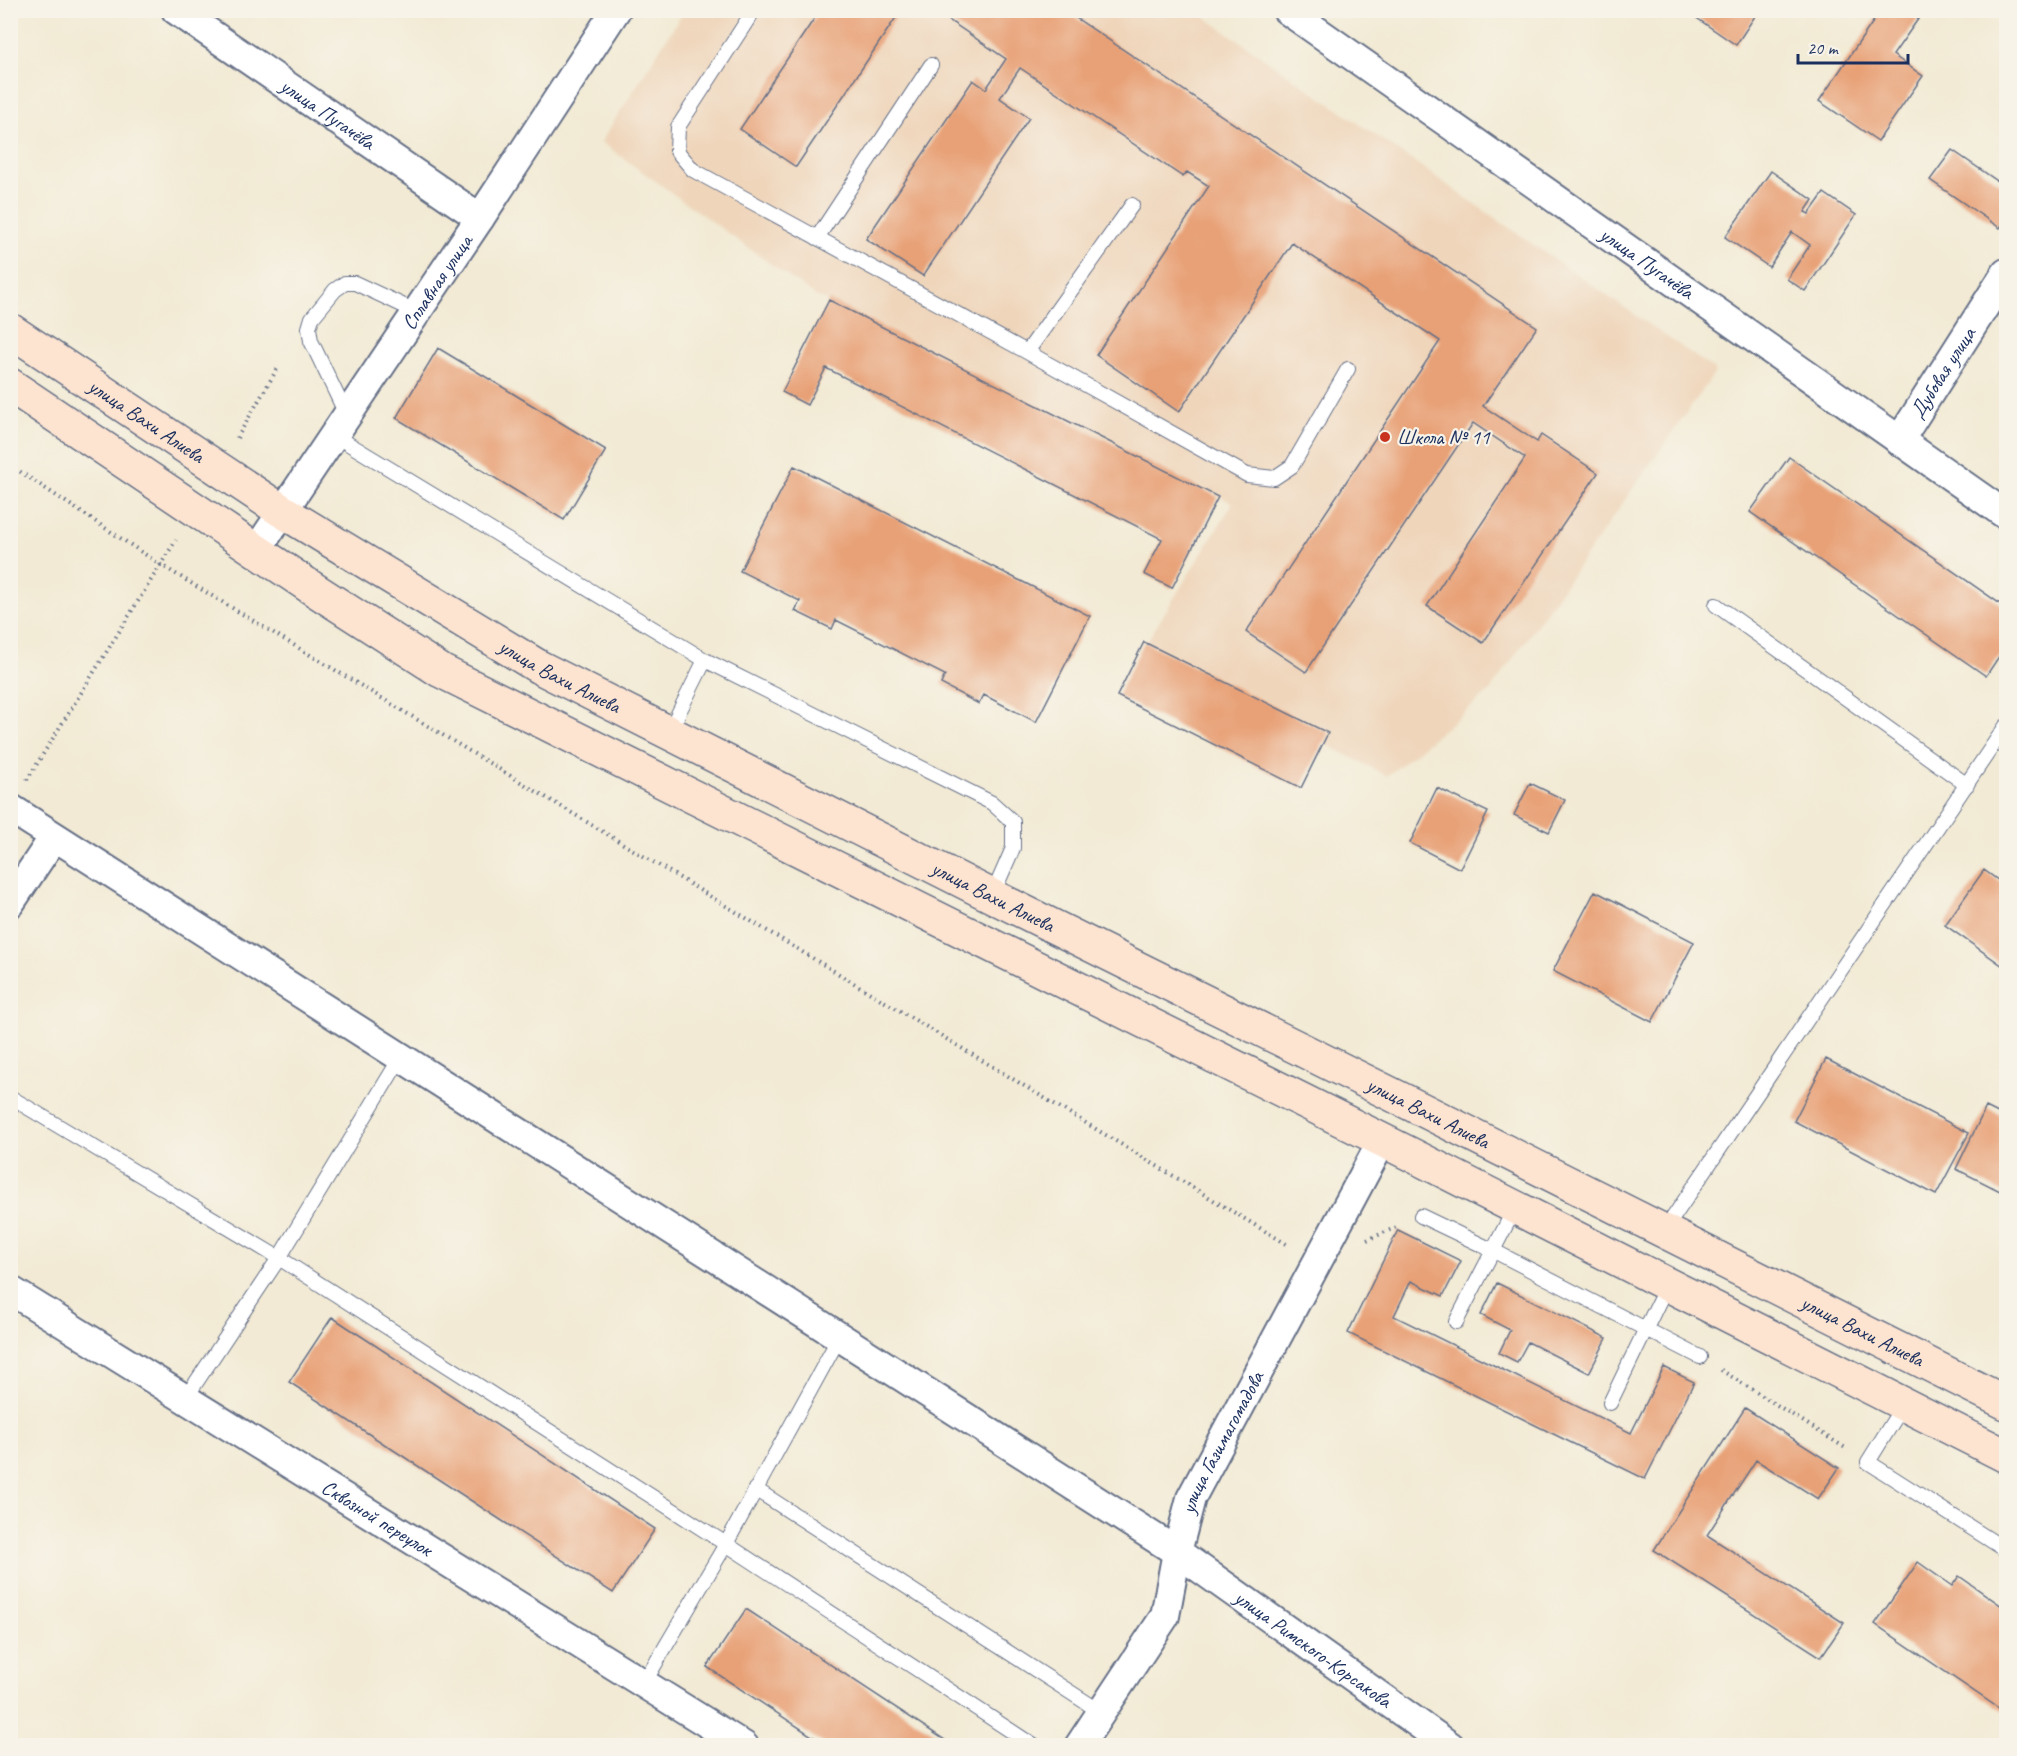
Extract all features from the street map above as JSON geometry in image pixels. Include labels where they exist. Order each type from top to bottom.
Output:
[{"type":"main road","name":"улица Вахи Алиева","points":[[10,330],[282,511],[540,667],[992,896],[2007,1403]]},
{"type":"main road","name":"улица Вахи Алиева","points":[[10,386],[441,671],[2007,1456]]},
{"type":"street","name":"улица Пугачёва","points":[[176,10],[480,218]]},
{"type":"street","name":"Сплавная улица","points":[[256,550],[480,218],[615,10]]},
{"type":"street","name":"улица Пугачёва","points":[[1287,10],[2007,515]]},
{"type":"street","name":"Дубовая улица","points":[[1899,441],[2007,273]]},
{"type":"street","name":"улица Римского-Корсакова","points":[[17,797],[54,837],[1177,1552],[1450,1746]]},
{"type":"street","points":[[10,903],[54,837]]},
{"type":"street","name":"улица Газимагомадова","points":[[1079,1746],[1165,1616],[1177,1552],[1191,1498],[1382,1141]]},
{"type":"street","name":"Сквозной переулок","points":[[10,1290],[744,1746]]},
{"type":"lane","points":[[754,10],[678,127],[677,151],[693,170],[1247,475],[1274,478],[1292,466],[1348,369]]},
{"type":"lane","points":[[817,238],[931,65]]},
{"type":"lane","points":[[1027,352],[1132,205]]},
{"type":"lane","points":[[417,312],[355,283],[345,283],[335,290],[312,318],[309,328],[311,341],[340,426],[705,660],[992,803],[1012,822],[1013,848],[992,896]]},
{"type":"lane","points":[[1716,605],[1967,785]]},
{"type":"lane","points":[[669,732],[705,660]]},
{"type":"lane","points":[[1664,1231],[1967,785],[2004,735]]},
{"type":"lane","points":[[185,1399],[279,1258],[401,1058]]},
{"type":"lane","points":[[10,1097],[279,1258],[726,1544],[1034,1746]]},
{"type":"lane","points":[[1455,1322],[1515,1208]]},
{"type":"lane","points":[[1421,1216],[1700,1357]]},
{"type":"lane","points":[[1610,1403],[1668,1285]]},
{"type":"lane","points":[[644,1683],[726,1544],[840,1336]]},
{"type":"lane","points":[[1904,1404],[1868,1462],[2007,1550]]},
{"type":"lane","points":[[755,1489],[1101,1712]]},
{"type":"path","points":[[220,469],[277,369]]},
{"type":"path","points":[[10,465],[161,565],[1317,1262]]},
{"type":"path","points":[[17,797],[195,509]]},
{"type":"path","points":[[1700,1357],[1868,1462]]},
{"type":"shaded area","name":"Школа № 11","points":[[684,11],[1196,11],[1716,371],[1490,691],[1387,776],[1143,648],[1233,503],[814,295],[601,142]]},
{"type":"building","points":[[820,10],[901,10],[796,167],[740,129]]},
{"type":"building","points":[[934,10],[1064,10],[1537,327],[1483,406],[1537,442],[1541,435],[1598,473],[1483,643],[1427,606],[1525,458],[1473,423],[1306,672],[1246,632],[1440,341],[1292,243],[1179,412],[1096,355],[1209,186],[1187,172],[1183,177],[1020,68],[1000,98],[1029,118],[923,276],[866,239],[973,80],[986,89],[1006,59]]},
{"type":"building","points":[[1685,10],[1759,10],[1736,45]]},
{"type":"building","points":[[1881,10],[1921,10],[1923,12],[1893,55],[1923,76],[1878,141],[1819,101]]},
{"type":"building","points":[[1952,150],[2006,187],[2006,219],[2000,228],[1930,180]]},
{"type":"building","points":[[1771,171],[1813,200],[1805,212],[1809,214],[1824,193],[1856,215],[1805,291],[1787,279],[1810,245],[1792,232],[1769,267],[1725,237]]},
{"type":"building","points":[[829,300],[1218,497],[1172,588],[1144,574],[1162,539],[826,368],[807,405],[782,392]]},
{"type":"building","points":[[438,348],[606,450],[564,520],[396,418]]},
{"type":"building","points":[[1789,457],[2006,608],[2006,646],[1986,676],[1750,512]]},
{"type":"building","points":[[794,466],[1090,616],[1036,722],[984,695],[979,704],[941,684],[945,675],[836,620],[832,629],[795,611],[800,601],[740,571]]},
{"type":"building","points":[[1144,642],[1328,733],[1301,788],[1117,696]]},
{"type":"building","points":[[1530,783],[1565,800],[1549,832],[1514,815]]},
{"type":"building","points":[[1437,788],[1488,812],[1460,869],[1410,843]]},
{"type":"building","points":[[1984,870],[2006,886],[2006,968],[1945,925]]},
{"type":"building","points":[[1595,891],[1694,942],[1652,1022],[1553,971]]},
{"type":"building","points":[[1826,1059],[1969,1133],[1936,1195],[1794,1121]]},
{"type":"building","points":[[1986,1107],[2006,1117],[2006,1194],[1956,1169]]},
{"type":"building","points":[[1398,1230],[1461,1261],[1443,1296],[1411,1281],[1394,1316],[1631,1433],[1664,1367],[1694,1382],[1645,1479],[1348,1333]]},
{"type":"building","points":[[1497,1283],[1607,1338],[1589,1373],[1528,1342],[1517,1362],[1499,1353],[1510,1330],[1481,1315]]},
{"type":"building","points":[[332,1317],[655,1529],[613,1593],[289,1382]]},
{"type":"building","points":[[1745,1408],[1839,1468],[1818,1499],[1756,1460],[1707,1535],[1844,1623],[1821,1657],[1654,1550]]},
{"type":"building","points":[[1918,1562],[1952,1586],[1959,1576],[2006,1609],[2006,1618],[2003,1623],[2006,1625],[2006,1713],[1875,1624]]},
{"type":"building","points":[[746,1609],[954,1746],[827,1746],[707,1667]]},
{"type":"place","name":"Школа № 11","points":[[1385,437]]}]
